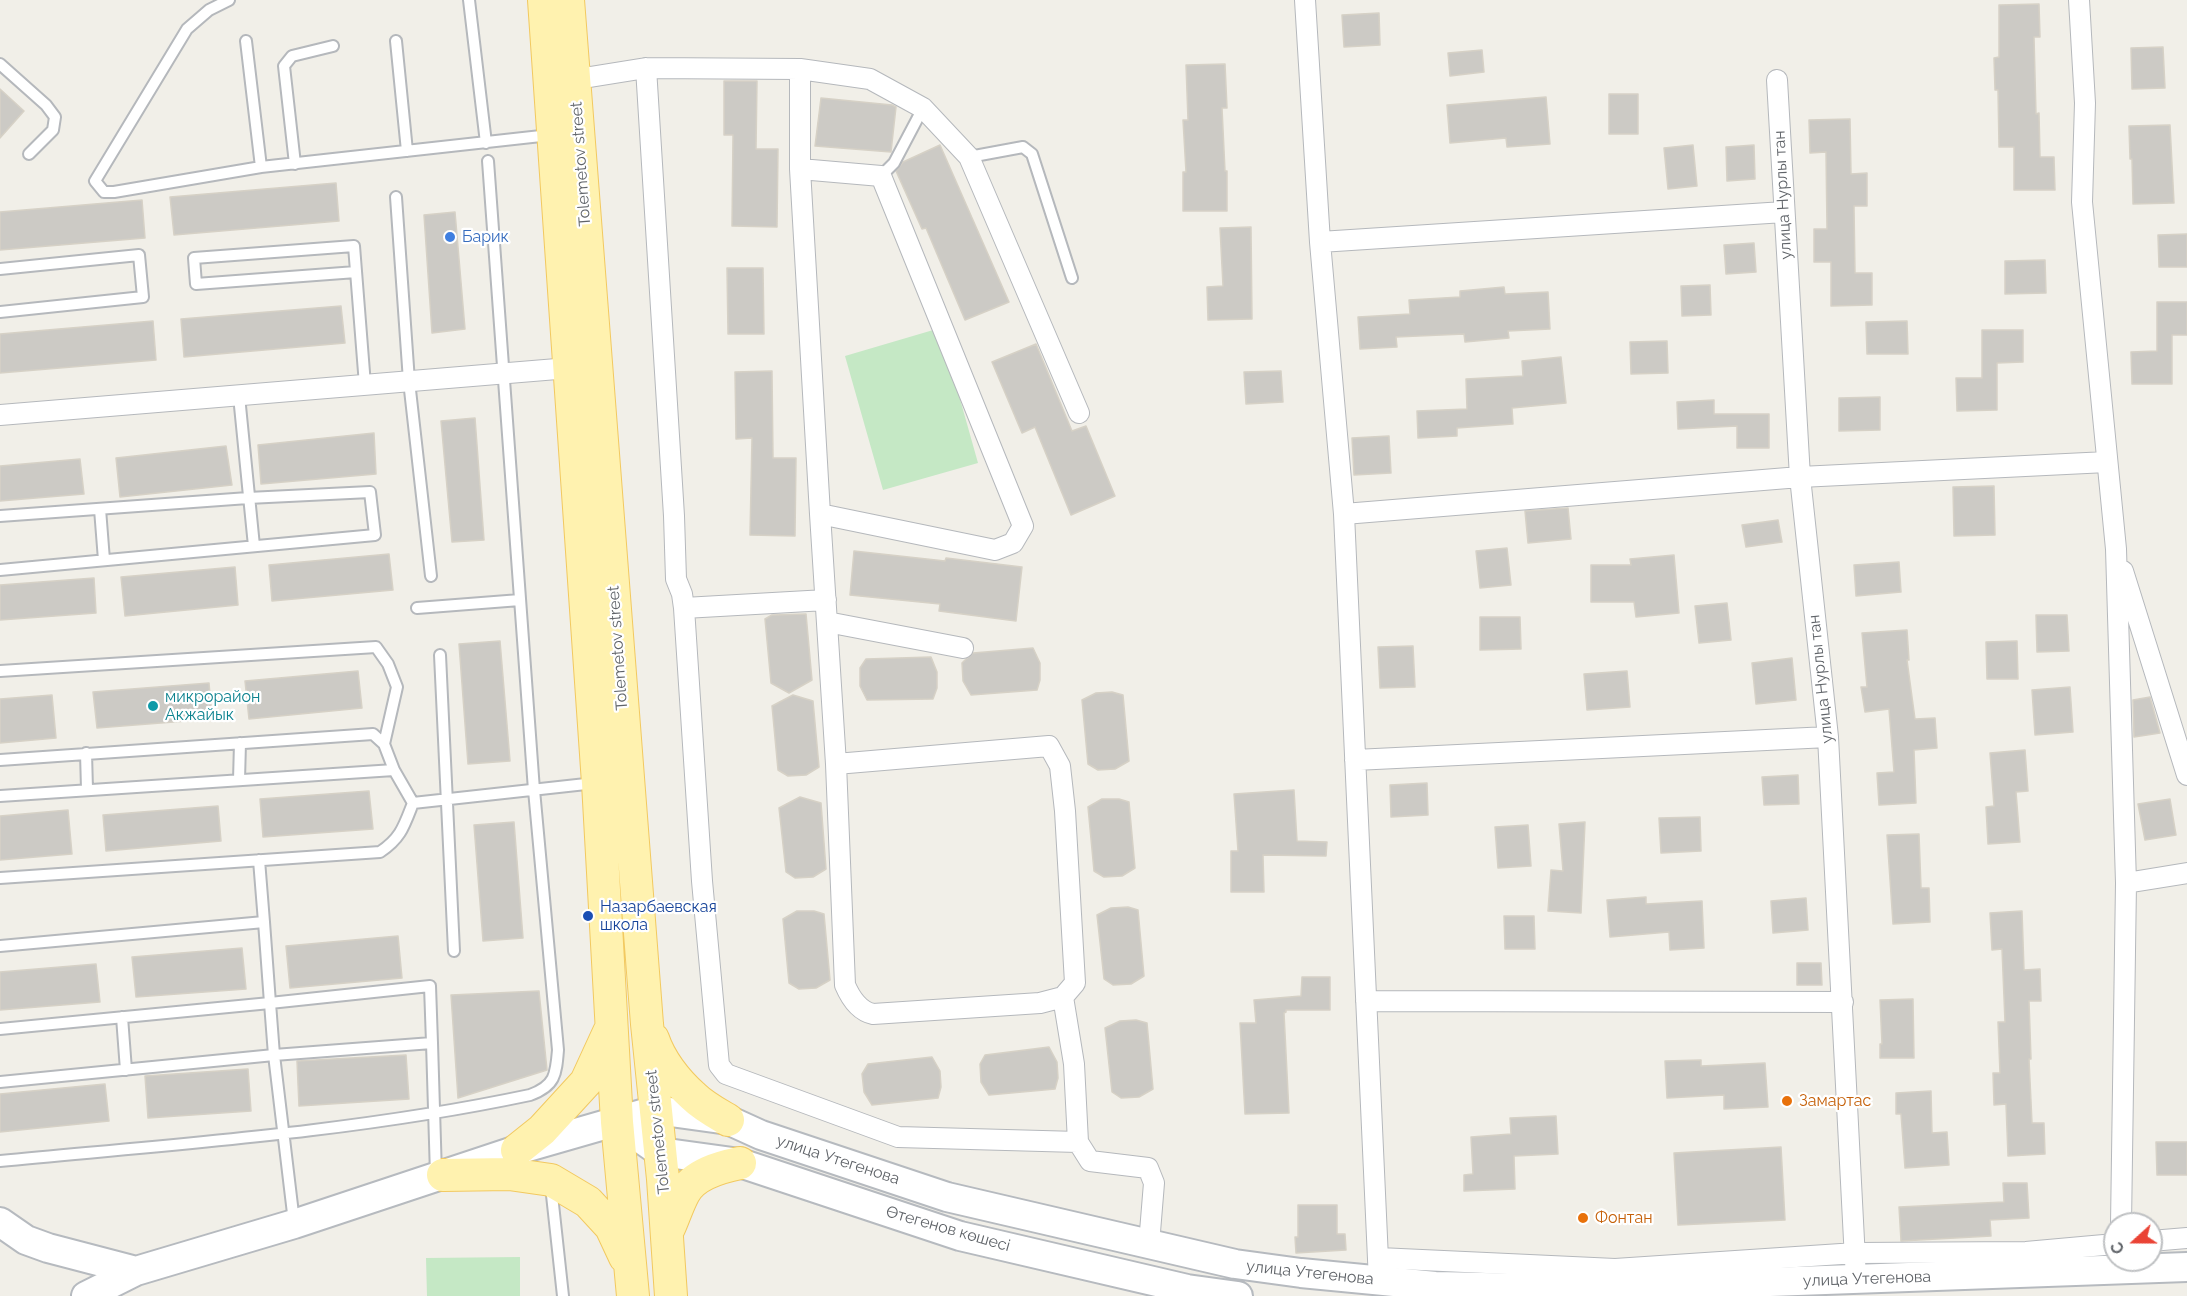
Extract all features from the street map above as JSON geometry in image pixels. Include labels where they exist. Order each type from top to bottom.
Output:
[{"type":"main road","name":"Tolemetov street","points":[[544,0],[567,134],[647,1024],[668,1232],[671,1296]]},
{"type":"main road","name":"Tolemetov street","points":[[568,0],[574,74],[567,134],[569,368],[598,783],[617,1122],[632,1283]]},
{"type":"main road","points":[[647,1024],[657,1051],[671,1072],[693,1097],[728,1120]]},
{"type":"main road","points":[[517,1149],[542,1130],[586,1082],[611,1027]]},
{"type":"main road","name":"улица Утегенова","points":[[86,1296],[136,1271],[294,1224],[517,1149],[656,1110],[728,1120],[761,1135],[947,1197],[1235,1264],[1301,1274],[1379,1269],[1435,1286],[1575,1289],[1856,1266],[2187,1267]]},
{"type":"main road","points":[[617,1122],[660,1152]]},
{"type":"main road","name":"Өтегенов көшесі","points":[[660,1152],[740,1163],[960,1236],[1187,1289],[1238,1296]]},
{"type":"main road","points":[[668,1232],[685,1191],[718,1167],[740,1163]]},
{"type":"main road","points":[[440,1176],[509,1174],[551,1180],[588,1202],[611,1227],[632,1283]]},
{"type":"main road","points":[[0,1222],[26,1240],[48,1248],[136,1271]]},
{"type":"street","points":[[1305,0],[1320,242],[1344,514],[1379,1269]]},
{"type":"street","points":[[2079,0],[2085,103],[2082,202],[2116,549],[2126,883],[2121,1212]]},
{"type":"street","points":[[574,74],[590,77],[646,68],[800,69],[870,79],[923,108],[969,157],[1079,413]]},
{"type":"street","points":[[646,68],[674,506],[676,579],[684,608],[702,881],[719,1065],[726,1074],[898,1137],[1078,1142]]},
{"type":"street","points":[[800,69],[800,169],[836,764],[845,985],[858,1006],[873,1014],[1040,1003],[1064,997],[1075,982],[1067,844],[1060,766],[1049,746],[836,764]]},
{"type":"street","name":"улица Нурлы тан","points":[[1777,80],[1800,477],[1828,737],[1856,1266]]},
{"type":"street","points":[[800,169],[881,176],[1023,526],[1013,543],[995,550],[820,514]]},
{"type":"street","points":[[1320,242],[1784,212]]},
{"type":"street","points":[[0,415],[569,368]]},
{"type":"street","points":[[1344,514],[1800,477],[2107,462]]},
{"type":"street","points":[[2116,549],[2187,775]]},
{"type":"street","points":[[684,608],[826,600]]},
{"type":"street","points":[[827,622],[963,648]]},
{"type":"street","points":[[1355,760],[1828,737]]},
{"type":"street","points":[[2126,883],[2187,873]]},
{"type":"street","points":[[1064,997],[1074,1064],[1078,1142],[1090,1161],[1148,1168],[1154,1184],[1149,1244]]},
{"type":"street","points":[[1366,1001],[1843,1002]]},
{"type":"street","points":[[2163,1240],[2187,1238]]},
{"type":"street","points":[[1856,1266],[2103,1245]]},
{"type":"lane","points":[[229,0],[209,10],[187,29],[95,181],[104,192],[261,167],[567,134]]},
{"type":"lane","points":[[469,0],[486,142]]},
{"type":"lane","points":[[246,41],[261,167]]},
{"type":"lane","points":[[396,41],[407,151]]},
{"type":"lane","points":[[295,164],[284,66],[292,56],[333,46]]},
{"type":"lane","points":[[0,64],[46,105],[55,117],[53,130],[29,154]]},
{"type":"lane","points":[[881,176],[894,164],[923,108]]},
{"type":"lane","points":[[969,157],[1023,147],[1032,154],[1072,278]]},
{"type":"lane","points":[[0,1161],[284,1135],[433,1113],[530,1095],[542,1091],[552,1081],[558,1050],[534,790],[488,161]]},
{"type":"lane","points":[[396,197],[410,381],[431,576]]},
{"type":"lane","points":[[356,272],[196,284],[194,258],[354,246],[365,385]]},
{"type":"lane","points":[[0,269],[139,255],[143,297],[0,312]]},
{"type":"lane","points":[[239,396],[254,546]]},
{"type":"lane","points":[[0,516],[248,498],[370,492],[375,535],[0,570]]},
{"type":"lane","points":[[100,508],[104,560]]},
{"type":"lane","points":[[417,608],[520,600]]},
{"type":"lane","points":[[0,671],[376,647],[388,664],[397,687],[384,744]]},
{"type":"lane","points":[[440,655],[454,951]]},
{"type":"lane","points":[[0,760],[373,734],[384,744],[394,770],[413,803]]},
{"type":"lane","points":[[239,780],[240,743]]},
{"type":"lane","points":[[86,753],[87,789]]},
{"type":"lane","points":[[0,796],[394,770]]},
{"type":"lane","points":[[413,803],[598,783]]},
{"type":"lane","points":[[0,879],[380,852],[393,843],[402,831],[413,803]]},
{"type":"lane","points":[[259,860],[274,1055],[294,1224]]},
{"type":"lane","points":[[0,946],[264,922]]},
{"type":"lane","points":[[0,1029],[429,986],[433,1113],[440,1176]]},
{"type":"lane","points":[[122,1017],[126,1070]]},
{"type":"lane","points":[[0,1082],[274,1055],[432,1043]]},
{"type":"lane","points":[[551,1180],[563,1296]]},
{"type":"green space","points":[[940,328],[978,463],[883,490],[845,356]]},
{"type":"green space","points":[[520,1257],[520,1296],[427,1296],[426,1258]]},
{"type":"building","points":[[2039,4],[2040,37],[2034,37],[2036,114],[2039,113],[2040,157],[2054,157],[2055,190],[2014,190],[2014,147],[1999,147],[1998,90],[1995,90],[1994,58],[1999,57],[1999,5]]},
{"type":"building","points":[[1379,13],[1380,45],[1344,47],[1342,15]]},
{"type":"building","points":[[2163,47],[2165,88],[2132,89],[2131,48]]},
{"type":"building","points":[[1482,50],[1484,72],[1450,76],[1448,53]]},
{"type":"building","points":[[1225,64],[1227,108],[1222,108],[1225,171],[1227,171],[1227,211],[1183,211],[1183,172],[1186,172],[1183,120],[1188,120],[1186,65]]},
{"type":"building","points":[[724,81],[757,81],[756,149],[778,149],[777,227],[732,226],[733,135],[724,135]]},
{"type":"building","points":[[0,89],[24,111],[0,138]]},
{"type":"building","points":[[1609,94],[1638,94],[1638,134],[1609,134]]},
{"type":"building","points":[[1546,97],[1550,144],[1507,147],[1506,138],[1450,143],[1447,105]]},
{"type":"building","points":[[821,98],[896,107],[891,152],[815,146]]},
{"type":"building","points":[[1850,119],[1851,174],[1867,173],[1867,206],[1854,206],[1855,273],[1872,273],[1872,305],[1831,306],[1831,262],[1814,262],[1814,229],[1827,229],[1826,152],[1810,153],[1809,120]]},
{"type":"building","points":[[2170,125],[2174,203],[2133,204],[2129,126]]},
{"type":"building","points":[[940,145],[1009,302],[965,320],[926,228],[922,229],[896,171],[903,162]]},
{"type":"building","points":[[1693,145],[1697,186],[1668,189],[1664,148]]},
{"type":"building","points":[[1754,145],[1755,179],[1727,181],[1726,147]]},
{"type":"building","points":[[336,183],[339,221],[174,235],[170,197]]},
{"type":"building","points":[[142,200],[145,238],[0,250],[0,212]]},
{"type":"building","points":[[455,212],[465,329],[432,333],[424,215]]},
{"type":"building","points":[[1251,227],[1252,319],[1208,320],[1207,287],[1223,286],[1220,228]]},
{"type":"building","points":[[2187,234],[2187,267],[2159,267],[2158,235]]},
{"type":"building","points":[[1754,243],[1756,272],[1726,274],[1724,245]]},
{"type":"building","points":[[2045,260],[2046,293],[2005,294],[2005,261]]},
{"type":"building","points":[[727,268],[763,268],[764,334],[728,334]]},
{"type":"building","points":[[1710,285],[1711,315],[1682,316],[1681,286]]},
{"type":"building","points":[[1504,287],[1505,294],[1548,292],[1550,329],[1508,331],[1509,338],[1465,342],[1464,334],[1396,337],[1397,347],[1360,349],[1358,317],[1410,314],[1409,300],[1460,297],[1460,291]]},
{"type":"building","points":[[2157,302],[2187,302],[2187,335],[2172,335],[2172,384],[2132,384],[2131,352],[2157,351]]},
{"type":"building","points":[[341,306],[345,343],[184,357],[181,319]]},
{"type":"building","points":[[153,321],[156,360],[0,373],[0,334]]},
{"type":"building","points":[[1907,321],[1908,354],[1867,354],[1866,322]]},
{"type":"building","points":[[1982,330],[2023,330],[2023,362],[1997,363],[1997,410],[1957,411],[1956,378],[1982,378]]},
{"type":"building","points":[[1667,341],[1668,373],[1631,374],[1630,342]]},
{"type":"building","points":[[1036,344],[1072,431],[1086,426],[1115,496],[1071,515],[1035,427],[1022,433],[992,362]]},
{"type":"building","points":[[1561,357],[1566,403],[1512,408],[1513,424],[1457,428],[1457,436],[1418,438],[1417,411],[1467,409],[1466,379],[1523,376],[1522,361]]},
{"type":"building","points":[[772,371],[773,458],[796,458],[795,536],[750,535],[752,438],[736,439],[735,372]]},
{"type":"building","points":[[1281,371],[1283,402],[1246,404],[1244,372]]},
{"type":"building","points":[[1880,397],[1880,430],[1839,431],[1839,398]]},
{"type":"building","points":[[1714,400],[1714,414],[1769,414],[1769,448],[1737,448],[1737,426],[1678,429],[1677,402]]},
{"type":"building","points":[[475,418],[484,540],[452,542],[441,421]]},
{"type":"building","points":[[374,433],[376,474],[261,484],[258,445]]},
{"type":"building","points":[[1389,436],[1391,473],[1354,475],[1352,438]]},
{"type":"building","points":[[226,446],[232,485],[120,497],[116,458]]},
{"type":"building","points":[[80,459],[84,494],[0,501],[0,466]]},
{"type":"building","points":[[1994,486],[1995,535],[1954,536],[1953,487]]},
{"type":"building","points":[[1568,508],[1571,539],[1528,543],[1525,511]]},
{"type":"building","points":[[1778,520],[1782,542],[1746,547],[1742,525]]},
{"type":"building","points":[[1507,548],[1511,585],[1480,588],[1476,551]]},
{"type":"building","points":[[854,551],[1022,567],[1016,621],[939,611],[940,604],[850,595]]},
{"type":"building","points":[[389,554],[393,590],[272,601],[269,565]]},
{"type":"building","points":[[1674,555],[1679,613],[1636,617],[1634,602],[1591,602],[1591,565],[1631,565],[1630,559]]},
{"type":"building","points":[[1899,562],[1901,592],[1856,596],[1854,565]]},
{"type":"building","points":[[235,567],[238,605],[125,616],[121,577]]},
{"type":"building","points":[[94,578],[96,613],[0,620],[0,585]]},
{"type":"building","points":[[1727,603],[1731,640],[1699,643],[1695,606]]},
{"type":"building","points":[[806,614],[812,680],[789,693],[771,683],[765,619],[772,615]]},
{"type":"building","points":[[2036,615],[2067,615],[2069,651],[2037,652]]},
{"type":"building","points":[[1480,617],[1520,617],[1521,649],[1480,650]]},
{"type":"building","points":[[1907,630],[1909,660],[1907,660],[1915,719],[1935,718],[1937,748],[1914,750],[1916,803],[1879,805],[1877,773],[1894,772],[1889,709],[1865,712],[1861,687],[1867,687],[1862,633]]},
{"type":"building","points":[[500,641],[510,761],[468,764],[459,644]]},
{"type":"building","points":[[2017,641],[2018,679],[1987,679],[1986,642]]},
{"type":"building","points":[[1413,646],[1415,687],[1380,688],[1378,647]]},
{"type":"building","points":[[1033,648],[1040,663],[1040,680],[1037,690],[971,695],[963,681],[962,663],[973,653]]},
{"type":"building","points":[[931,657],[937,672],[937,688],[933,699],[867,700],[860,686],[860,668],[866,659]]},
{"type":"building","points":[[1792,658],[1796,700],[1756,704],[1752,663]]},
{"type":"building","points":[[358,671],[362,708],[249,719],[245,681]]},
{"type":"building","points":[[1627,671],[1630,707],[1587,710],[1584,674]]},
{"type":"building","name":"микрорайон Акжайык","points":[[209,683],[212,719],[97,728],[93,692]]},
{"type":"building","points":[[2070,687],[2073,732],[2035,735],[2032,690]]},
{"type":"building","points":[[1112,692],[1123,695],[1129,761],[1115,769],[1098,770],[1088,764],[1082,700],[1096,693]]},
{"type":"building","points":[[52,695],[56,738],[0,743],[0,699]]},
{"type":"building","points":[[793,695],[813,701],[819,767],[806,775],[788,776],[778,770],[772,706]]},
{"type":"building","points":[[2150,697],[2160,733],[2134,737],[2133,700]]},
{"type":"building","points":[[2025,750],[2028,791],[2016,792],[2020,842],[1988,844],[1986,807],[1994,806],[1990,753]]},
{"type":"building","points":[[1798,775],[1799,804],[1764,805],[1762,777]]},
{"type":"building","points":[[1427,783],[1428,815],[1391,817],[1390,785]]},
{"type":"building","points":[[1294,790],[1297,841],[1327,842],[1326,856],[1263,855],[1264,892],[1231,892],[1231,851],[1238,851],[1234,794]]},
{"type":"building","points":[[369,791],[373,829],[263,837],[260,799]]},
{"type":"building","points":[[800,797],[821,803],[826,869],[813,877],[795,878],[786,872],[779,808]]},
{"type":"building","points":[[1102,799],[1119,799],[1129,802],[1135,868],[1122,876],[1104,877],[1094,871],[1088,807]]},
{"type":"building","points":[[2170,799],[2176,835],[2145,840],[2138,804]]},
{"type":"building","points":[[218,806],[221,841],[106,851],[103,815]]},
{"type":"building","points":[[68,810],[72,854],[0,860],[0,816]]},
{"type":"building","points":[[1700,817],[1701,851],[1661,853],[1659,818]]},
{"type":"building","points":[[514,822],[523,938],[483,941],[474,825]]},
{"type":"building","points":[[1585,822],[1581,913],[1548,911],[1551,870],[1563,871],[1559,824]]},
{"type":"building","points":[[1528,825],[1531,866],[1498,868],[1495,827]]},
{"type":"building","points":[[1919,834],[1921,888],[1929,888],[1930,922],[1893,924],[1887,835]]},
{"type":"building","points":[[1646,897],[1646,904],[1702,901],[1704,948],[1670,950],[1669,932],[1610,937],[1607,900]]},
{"type":"building","points":[[1806,898],[1808,930],[1773,933],[1771,901]]},
{"type":"building","points":[[1128,907],[1138,910],[1144,976],[1131,984],[1113,985],[1104,979],[1097,915],[1111,908]]},
{"type":"building","points":[[797,911],[814,911],[824,914],[830,980],[816,988],[799,989],[789,983],[783,919]]},
{"type":"building","points":[[2022,911],[2024,970],[2040,969],[2041,1001],[2029,1001],[2031,1059],[2029,1059],[2032,1123],[2044,1123],[2045,1154],[2008,1156],[2006,1104],[1994,1105],[1993,1073],[2000,1073],[1998,1022],[2005,1022],[2002,949],[1992,950],[1990,913]]},
{"type":"building","points":[[1504,916],[1534,916],[1535,949],[1505,949]]},
{"type":"building","points":[[398,936],[402,978],[290,988],[286,946]]},
{"type":"building","points":[[242,948],[246,989],[136,997],[132,957]]},
{"type":"building","points":[[1797,963],[1821,963],[1822,985],[1797,985]]},
{"type":"building","points":[[96,964],[100,1002],[0,1010],[0,972]]},
{"type":"building","points":[[1302,977],[1330,977],[1330,1010],[1286,1010],[1284,1013],[1289,1113],[1245,1114],[1240,1023],[1256,1023],[1254,1000],[1301,996]]},
{"type":"building","points":[[539,991],[547,1070],[458,1098],[451,995]]},
{"type":"building","points":[[1913,999],[1914,1058],[1880,1058],[1880,1044],[1882,1044],[1880,1000]]},
{"type":"building","points":[[1136,1020],[1147,1023],[1153,1089],[1139,1097],[1121,1098],[1112,1092],[1105,1028],[1120,1021]]},
{"type":"building","points":[[1049,1047],[1057,1062],[1058,1078],[1055,1089],[989,1095],[981,1082],[980,1064],[985,1055]]},
{"type":"building","points":[[406,1055],[409,1099],[299,1106],[297,1061]]},
{"type":"building","points":[[932,1057],[940,1071],[941,1087],[938,1098],[872,1105],[864,1092],[862,1074],[868,1064]]},
{"type":"building","points":[[1701,1060],[1701,1066],[1765,1063],[1768,1107],[1724,1109],[1724,1095],[1667,1098],[1665,1061]]},
{"type":"building","points":[[248,1069],[251,1111],[148,1118],[145,1076]]},
{"type":"building","points":[[105,1084],[109,1121],[0,1132],[0,1094]]},
{"type":"building","points":[[1931,1091],[1932,1133],[1947,1132],[1949,1165],[1905,1168],[1901,1114],[1896,1114],[1896,1093]]},
{"type":"building","points":[[1556,1116],[1558,1154],[1514,1156],[1515,1189],[1464,1191],[1464,1175],[1473,1174],[1471,1137],[1511,1134],[1510,1118]]},
{"type":"building","points":[[2156,1142],[2187,1142],[2187,1175],[2157,1175]]},
{"type":"building","points":[[1781,1147],[1785,1220],[1678,1225],[1674,1153]]},
{"type":"building","points":[[2003,1183],[2027,1183],[2029,1218],[1990,1220],[1991,1236],[1901,1241],[1899,1207],[2004,1202]]},
{"type":"building","points":[[1298,1205],[1337,1205],[1337,1234],[1345,1234],[1346,1250],[1296,1253]]},
{"type":"place","name":"Барик","points":[[450,237]]},
{"type":"place","name":"микрорайон Акжайык","points":[[153,706]]},
{"type":"place","name":"Назарбаевская школа","points":[[588,916]]},
{"type":"place","name":"Замартас","points":[[1787,1101]]},
{"type":"place","name":"Фонтан","points":[[1583,1218]]}]
